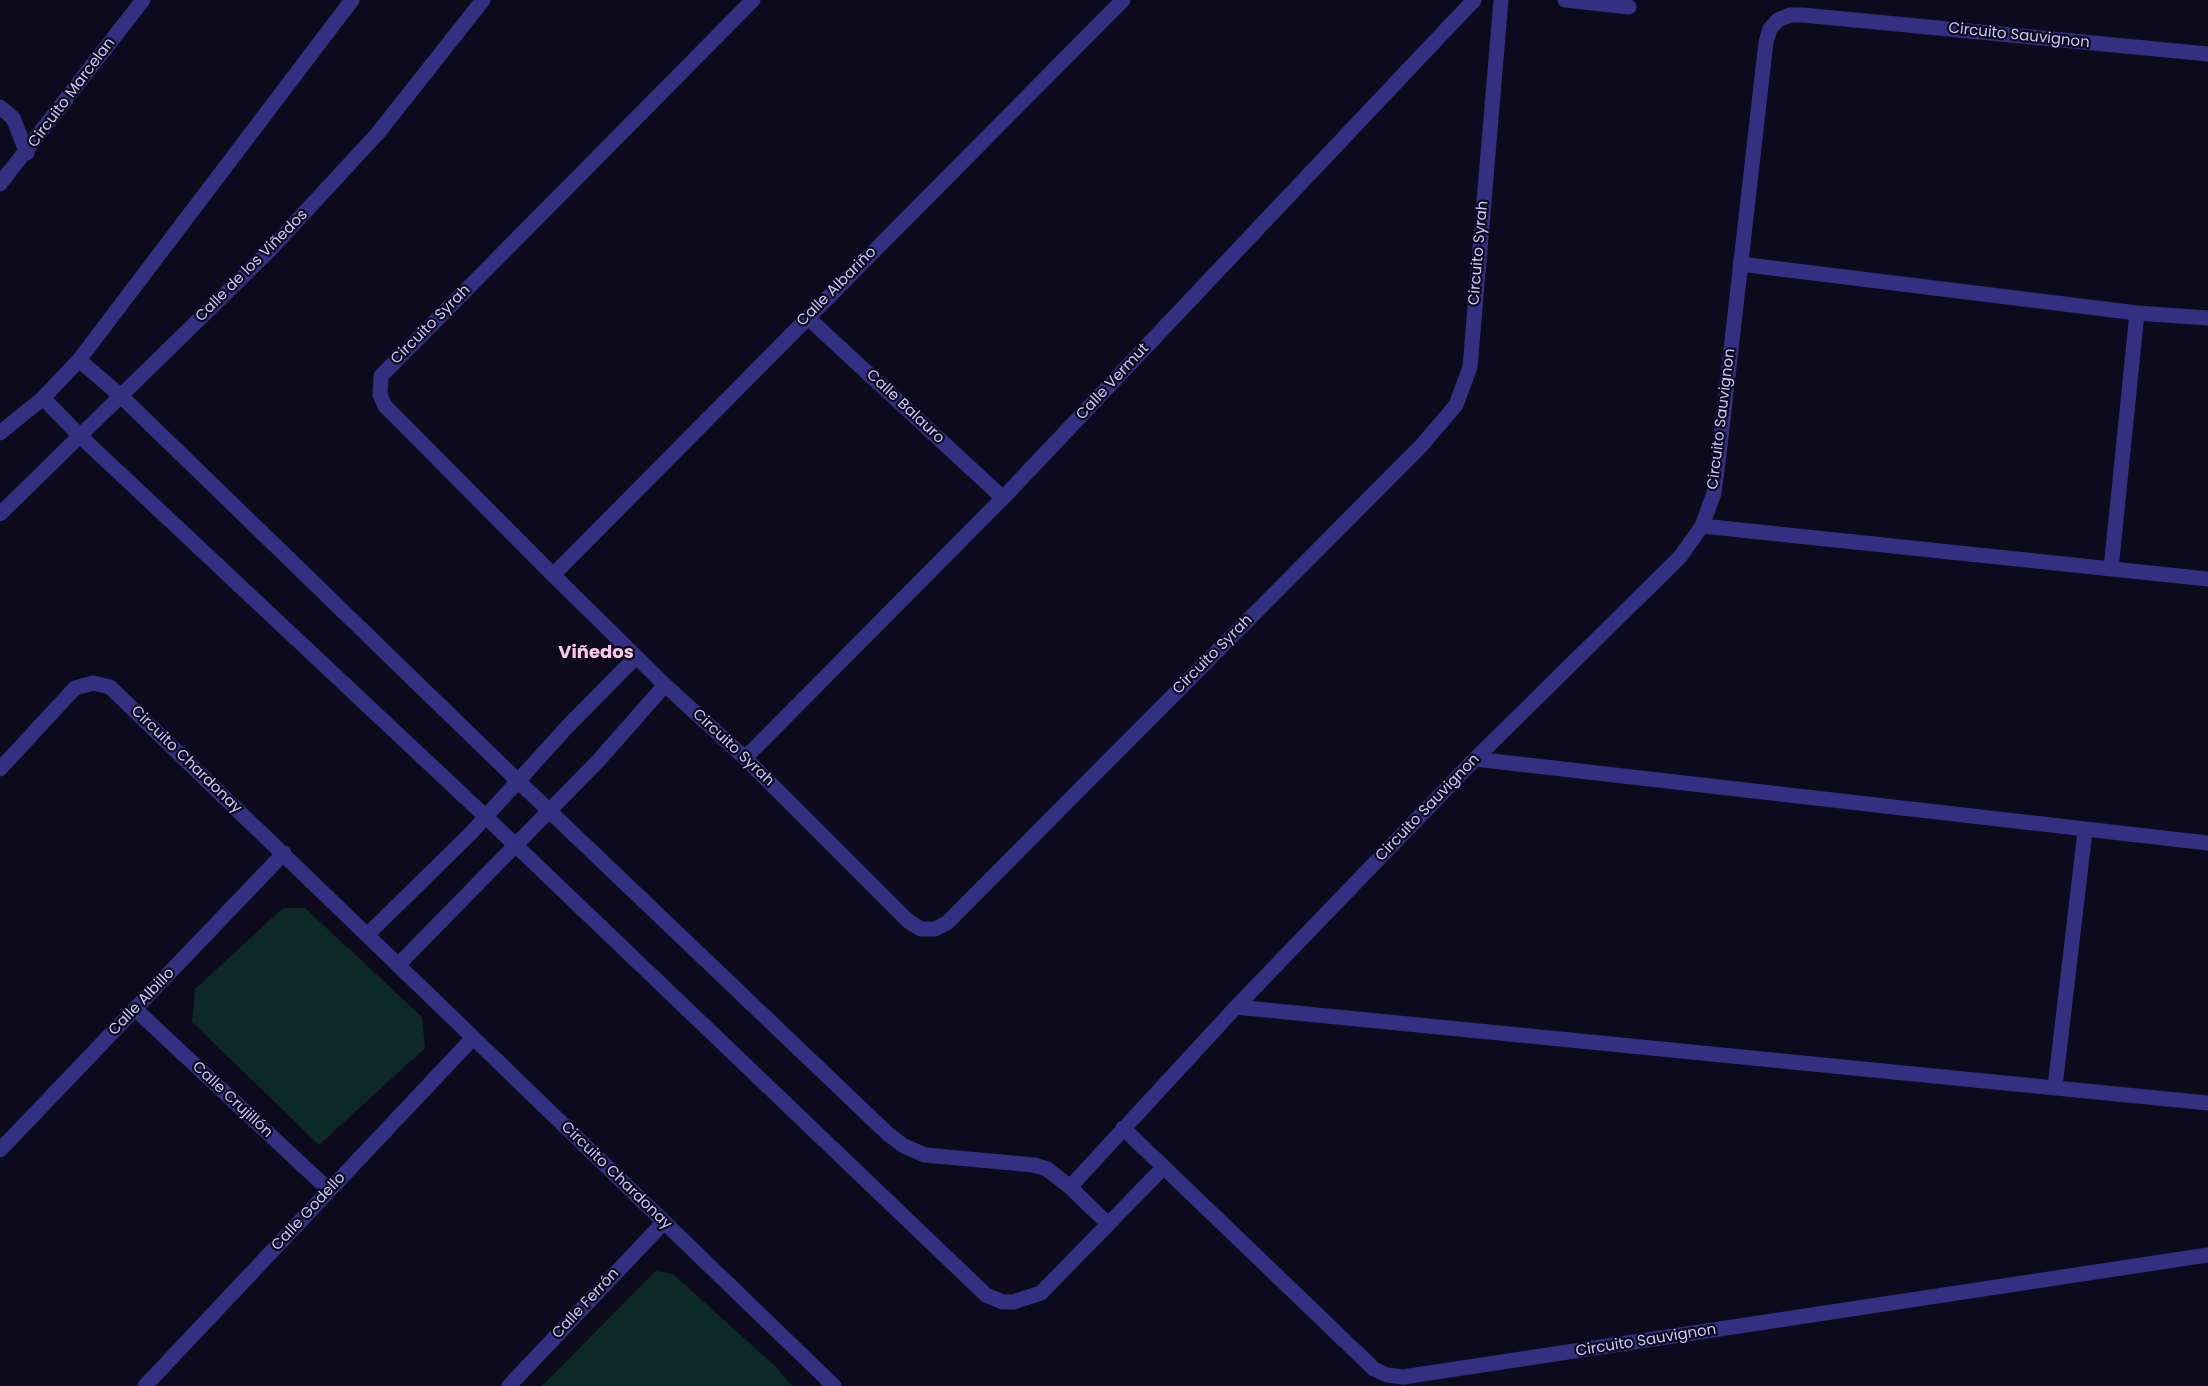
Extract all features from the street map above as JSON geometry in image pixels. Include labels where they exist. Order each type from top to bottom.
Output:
[{"type":"street","name":"Circuito Marcelan","points":[[0,184],[27,153],[142,0]]},
{"type":"street","points":[[0,433],[43,398],[78,360],[352,0]]},
{"type":"street","name":"Calle de los Viñedos","points":[[0,514],[269,251],[378,133],[483,0]]},
{"type":"street","name":"Circuito Syrah","points":[[753,0],[381,376],[380,395],[385,406],[636,657],[745,758],[908,921],[921,929],[935,929],[947,923],[1413,454],[1456,405],[1470,367],[1501,0]]},
{"type":"street","name":"Calle Albariño","points":[[553,575],[1123,0]]},
{"type":"street","name":"Calle Vermut","points":[[745,758],[1003,498],[1474,0]]},
{"type":"street","points":[[1565,0],[1629,7]]},
{"type":"street","name":"Circuito Sauvignon","points":[[1071,1187],[1236,1006],[1475,759],[1680,557],[1702,526],[1714,493],[1766,42],[1770,29],[1778,20],[1790,15],[2208,54]]},
{"type":"street","points":[[0,107],[14,118],[27,153]]},
{"type":"street","points":[[1740,264],[2137,313],[2208,318]]},
{"type":"street","points":[[2111,570],[2137,313]]},
{"type":"street","name":"Calle Balauro","points":[[807,317],[1003,498]]},
{"type":"street","points":[[78,360],[122,396],[518,781],[888,1134],[904,1146],[925,1155],[944,1159],[1047,1169],[1071,1187],[1108,1224]]},
{"type":"street","points":[[43,398],[79,435],[485,816],[986,1295],[1003,1302],[1013,1302],[1041,1293],[1163,1168]]},
{"type":"street","points":[[1702,526],[2208,579]]},
{"type":"street","points":[[367,935],[485,816],[636,657]]},
{"type":"street","name":"Circuito Chardonay","points":[[0,769],[75,687],[93,683],[110,687],[834,1386]]},
{"type":"street","points":[[398,965],[550,810],[665,685]]},
{"type":"street","points":[[1475,759],[2085,831],[2208,843]]},
{"type":"street","points":[[2055,1087],[2085,831]]},
{"type":"street","name":"Calle Albillo","points":[[0,1150],[284,853]]},
{"type":"street","points":[[1236,1006],[2208,1103]]},
{"type":"street","name":"Calle Crujillón","points":[[135,1009],[329,1190]]},
{"type":"street","name":"Calle Godello","points":[[145,1386],[473,1038]]},
{"type":"street","name":"Circuito Sauvignon","points":[[1123,1128],[1374,1369],[1387,1375],[1403,1377],[2208,1255]]},
{"type":"street","name":"Calle Ferrón","points":[[509,1386],[664,1222]]},
{"type":"green space","points":[[283,908],[305,908],[422,1017],[425,1048],[319,1145],[192,1022],[195,989]]},
{"type":"green space","points":[[656,1271],[673,1274],[777,1368],[792,1386],[542,1386]]},
{"type":"district","name":"Viñedos","points":[[596,653]]}]
